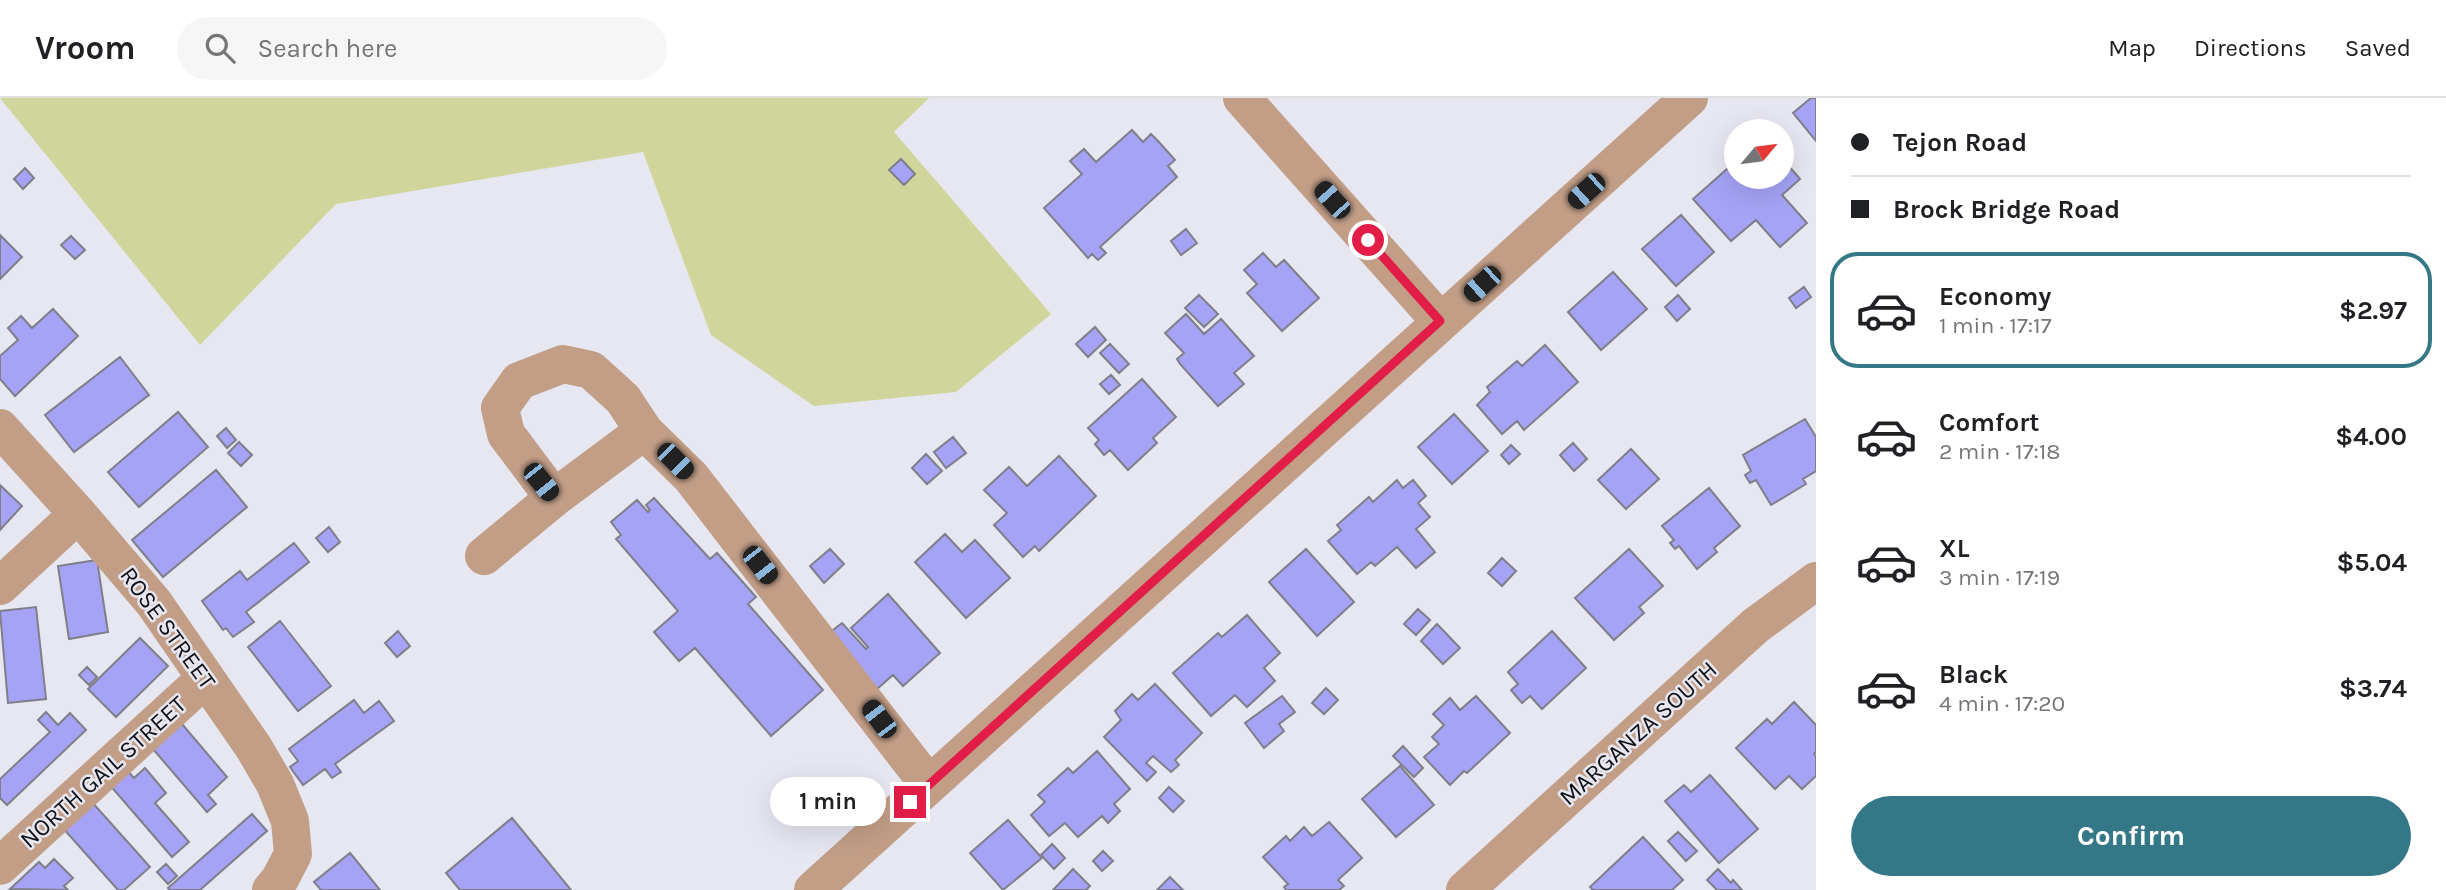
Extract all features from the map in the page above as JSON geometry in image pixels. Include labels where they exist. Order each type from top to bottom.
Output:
[{"type":"street","points":[[1242,98],[1440,321]]},
{"type":"street","points":[[813,890],[1689,98]]},
{"type":"street","points":[[554,498],[506,433],[500,408],[519,381],[563,364],[591,370],[623,399],[644,431],[691,477],[929,785]]},
{"type":"street","name":"ROSE STREET","points":[[0,428],[78,513],[154,603],[254,748],[275,784],[290,821],[293,854],[271,890]]},
{"type":"street","points":[[484,556],[554,498],[644,431]]},
{"type":"street","points":[[0,586],[78,513]]},
{"type":"street","name":"MARGANZA SOUTH","points":[[1465,890],[1755,626],[1816,581]]},
{"type":"street","name":"NORTH GAIL STREET","points":[[0,866],[206,678]]},
{"type":"green space","points":[[0,98],[929,98],[894,132],[1051,314],[956,392],[814,406],[711,335],[643,152],[336,204],[200,345]]},
{"type":"building","points":[[1811,98],[1816,98],[1816,141],[1793,113]]},
{"type":"building","points":[[1132,130],[1143,142],[1151,134],[1158,141],[1175,160],[1168,166],[1177,177],[1100,247],[1106,253],[1098,260],[1092,254],[1088,258],[1044,208],[1082,174],[1070,161],[1084,149],[1096,162]]},
{"type":"building","points":[[901,159],[915,174],[904,185],[889,170]]},
{"type":"building","points":[[25,168],[34,178],[23,189],[14,179]]},
{"type":"building","points":[[1724,172],[1724,189],[1789,189],[1782,195],[1807,223],[1780,247],[1756,220],[1731,241],[1693,199]]},
{"type":"building","points":[[1794,172],[1800,179],[1794,184]]},
{"type":"building","points":[[1681,215],[1714,252],[1676,286],[1642,249]]},
{"type":"building","points":[[1186,229],[1197,243],[1181,255],[1171,241]]},
{"type":"building","points":[[0,235],[22,257],[0,279]]},
{"type":"building","points":[[71,236],[85,250],[75,259],[61,245]]},
{"type":"building","points":[[1263,253],[1276,267],[1284,260],[1319,298],[1282,331],[1247,293],[1257,284],[1244,270]]},
{"type":"building","points":[[1613,272],[1647,309],[1601,350],[1568,312]]},
{"type":"building","points":[[1804,287],[1811,297],[1796,308],[1789,298]]},
{"type":"building","points":[[1199,295],[1218,314],[1204,327],[1185,308]]},
{"type":"building","points":[[1678,295],[1690,309],[1677,321],[1665,307]]},
{"type":"building","points":[[53,309],[78,336],[15,396],[0,379],[0,356],[18,340],[8,328],[21,316],[32,328]]},
{"type":"building","points":[[1186,314],[1204,334],[1221,319],[1254,356],[1234,373],[1244,384],[1218,406],[1180,364],[1177,359],[1184,353],[1165,333]]},
{"type":"building","points":[[1095,327],[1106,340],[1088,357],[1076,344]]},
{"type":"building","points":[[1110,344],[1129,364],[1119,373],[1100,353]]},
{"type":"building","points":[[1545,345],[1578,382],[1524,430],[1517,421],[1502,434],[1477,405],[1490,392],[1487,387],[1517,361],[1522,366]]},
{"type":"building","points":[[120,357],[149,395],[74,452],[45,415]]},
{"type":"building","points":[[1111,375],[1120,385],[1109,394],[1100,384]]},
{"type":"building","points":[[1142,379],[1176,417],[1153,438],[1157,443],[1128,470],[1110,450],[1104,455],[1095,444],[1099,440],[1088,428]]},
{"type":"building","points":[[178,412],[208,447],[139,507],[108,472]]},
{"type":"building","points":[[1454,414],[1488,451],[1452,484],[1418,447]]},
{"type":"building","points":[[1805,419],[1816,437],[1816,471],[1803,479],[1806,484],[1771,505],[1756,480],[1750,483],[1745,475],[1751,471],[1743,455]]},
{"type":"building","points":[[226,428],[236,440],[227,448],[217,436]]},
{"type":"building","points":[[953,437],[966,453],[946,468],[934,452]]},
{"type":"building","points":[[239,442],[252,455],[241,466],[228,453]]},
{"type":"building","points":[[1573,443],[1587,459],[1574,471],[1560,455]]},
{"type":"building","points":[[1511,445],[1520,454],[1509,464],[1501,455]]},
{"type":"building","points":[[1631,449],[1659,479],[1626,509],[1598,480]]},
{"type":"building","points":[[926,454],[942,471],[927,484],[912,468]]},
{"type":"building","points":[[1059,456],[1096,496],[1039,551],[1035,546],[1023,557],[994,525],[1007,513],[984,490],[1009,467],[1027,486]]},
{"type":"building","points":[[216,470],[247,507],[163,577],[132,540]]},
{"type":"building","points":[[1397,480],[1403,488],[1413,480],[1426,496],[1418,503],[1430,517],[1416,529],[1435,552],[1416,568],[1397,547],[1375,566],[1371,562],[1357,574],[1328,541],[1341,530],[1337,525],[1369,497],[1373,502]]},
{"type":"building","points":[[0,485],[22,506],[0,530]]},
{"type":"building","points":[[1709,488],[1740,526],[1714,548],[1717,552],[1697,569],[1679,546],[1675,549],[1670,543],[1674,540],[1662,526]]},
{"type":"building","points":[[654,498],[710,559],[717,553],[756,597],[748,604],[823,690],[771,736],[695,648],[679,661],[654,632],[678,611],[616,539],[621,535],[611,522],[637,500],[648,512],[650,510],[646,505]]},
{"type":"building","points":[[329,527],[340,542],[328,552],[316,538]]},
{"type":"building","points":[[945,534],[962,552],[975,540],[1010,578],[966,618],[915,562]]},
{"type":"building","points":[[294,543],[309,562],[246,612],[254,622],[233,637],[226,628],[223,630],[202,601],[240,571],[247,580]]},
{"type":"building","points":[[830,549],[844,564],[824,583],[810,566]]},
{"type":"building","points":[[1306,549],[1354,602],[1317,636],[1269,582]]},
{"type":"building","points":[[1629,549],[1663,586],[1639,607],[1644,613],[1614,640],[1575,598]]},
{"type":"building","points":[[1502,558],[1516,571],[1502,586],[1488,573]]},
{"type":"building","points":[[97,560],[108,632],[69,639],[58,566]]},
{"type":"building","points":[[888,594],[940,653],[903,686],[893,675],[877,689],[828,634],[842,623],[866,649],[868,647],[851,628]]},
{"type":"building","points":[[36,607],[46,699],[8,703],[0,611]]},
{"type":"building","points":[[1418,609],[1430,620],[1416,635],[1404,624]]},
{"type":"building","points":[[1247,615],[1280,653],[1264,668],[1275,681],[1247,707],[1235,695],[1211,716],[1173,673],[1218,633],[1222,637]]},
{"type":"building","points":[[280,621],[331,686],[298,711],[248,647]]},
{"type":"building","points":[[1437,624],[1460,648],[1443,664],[1421,641]]},
{"type":"building","points":[[398,631],[410,646],[397,657],[385,643]]},
{"type":"building","points":[[1552,631],[1586,668],[1542,709],[1530,696],[1522,703],[1511,690],[1518,684],[1508,672]]},
{"type":"building","points":[[140,638],[168,666],[116,717],[88,689]]},
{"type":"building","points":[[87,667],[97,677],[89,685],[79,675]]},
{"type":"building","points":[[1155,684],[1202,733],[1175,760],[1179,765],[1171,772],[1153,756],[1146,763],[1156,772],[1147,781],[1104,737],[1121,720],[1115,711],[1132,694],[1138,700]]},
{"type":"building","points":[[1326,688],[1338,700],[1324,714],[1312,703]]},
{"type":"building","points":[[1282,696],[1295,712],[1279,724],[1284,731],[1264,748],[1245,723]]},
{"type":"building","points":[[1476,696],[1510,733],[1450,785],[1424,757],[1439,744],[1432,737],[1444,725],[1433,714],[1450,698],[1460,710]]},
{"type":"building","points":[[354,700],[364,713],[379,701],[394,721],[335,764],[341,772],[332,778],[325,769],[303,785],[290,767],[298,761],[289,749]]},
{"type":"building","points":[[1794,702],[1816,725],[1816,776],[1802,789],[1789,776],[1775,789],[1736,748],[1767,719],[1772,724]]},
{"type":"building","points":[[46,712],[58,725],[70,713],[86,730],[7,805],[0,798],[0,779],[50,732],[38,720]]},
{"type":"building","points":[[182,724],[227,777],[208,795],[216,804],[207,812],[153,749]]},
{"type":"building","points":[[1403,746],[1423,768],[1414,777],[1393,756]]},
{"type":"building","points":[[1097,751],[1130,789],[1114,804],[1120,811],[1108,823],[1102,816],[1078,837],[1065,823],[1049,836],[1031,815],[1045,802],[1038,795],[1068,768],[1073,773]]},
{"type":"building","points":[[1400,766],[1434,805],[1396,837],[1362,799]]},
{"type":"building","points":[[145,768],[166,793],[155,803],[189,842],[172,857],[109,784],[126,769],[134,778]]},
{"type":"building","points":[[1710,775],[1758,829],[1719,863],[1665,801],[1684,785],[1691,792]]},
{"type":"building","points":[[1169,787],[1184,801],[1173,812],[1159,798]]},
{"type":"building","points":[[91,801],[150,867],[124,890],[118,890],[62,827]]},
{"type":"building","points":[[252,814],[267,831],[200,890],[168,888]]},
{"type":"building","points":[[512,818],[571,890],[460,890],[446,873]]},
{"type":"building","points":[[1008,820],[1042,858],[1003,890],[970,853]]},
{"type":"building","points":[[1329,822],[1362,858],[1338,880],[1344,886],[1339,890],[1286,890],[1284,887],[1288,884],[1263,857],[1286,836],[1290,841],[1304,827],[1312,836]]},
{"type":"building","points":[[1678,832],[1697,851],[1686,861],[1668,841]]},
{"type":"building","points":[[1643,837],[1683,880],[1672,890],[1593,890],[1590,887]]},
{"type":"building","points":[[1052,844],[1065,858],[1054,869],[1041,855]]},
{"type":"building","points":[[1103,851],[1113,861],[1102,871],[1093,861]]},
{"type":"building","points":[[350,853],[380,890],[321,890],[314,882]]},
{"type":"building","points":[[54,859],[73,878],[64,886],[68,890],[10,889],[39,862],[45,868]]},
{"type":"building","points":[[166,864],[177,876],[168,884],[157,872]]},
{"type":"building","points":[[1073,869],[1090,886],[1086,890],[1053,890]]},
{"type":"building","points":[[1718,869],[1742,890],[1717,890],[1707,880]]},
{"type":"building","points":[[1170,877],[1183,890],[1157,890]]},
{"type":"route","points":[[910,802],[1440,321],[1368,240]]}]
